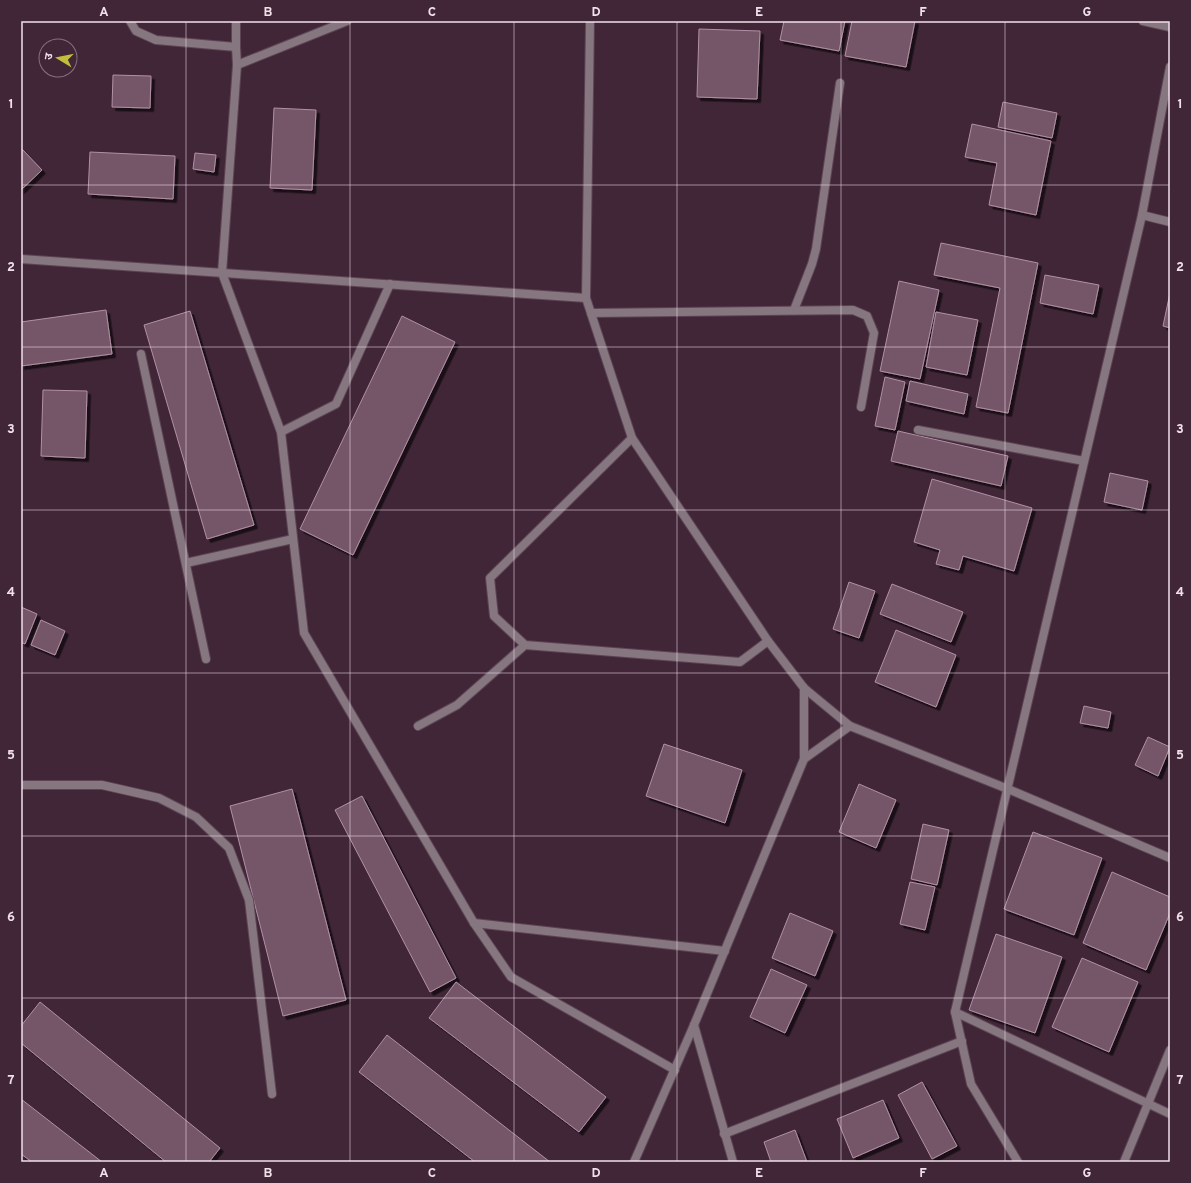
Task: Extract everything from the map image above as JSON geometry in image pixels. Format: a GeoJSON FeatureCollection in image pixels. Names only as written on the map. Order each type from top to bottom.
{"type":"FeatureCollection","features":[{"type":"Feature","properties":{"kind":"street"},"geometry":{"type":"LineString","coordinates":[[130,21],[136,31],[156,40],[236,47]]}},
{"type":"Feature","properties":{"kind":"street"},"geometry":{"type":"LineString","coordinates":[[236,21],[237,65],[222,272],[281,432],[304,633],[474,923],[511,977],[675,1070]]}},
{"type":"Feature","properties":{"kind":"street"},"geometry":{"type":"LineString","coordinates":[[237,65],[347,21]]}},
{"type":"Feature","properties":{"kind":"street"},"geometry":{"type":"LineString","coordinates":[[590,21],[586,298],[632,438],[768,641],[804,688],[850,726],[1008,789],[1170,858]]}},
{"type":"Feature","properties":{"kind":"street"},"geometry":{"type":"LineString","coordinates":[[1143,21],[1170,28]]}},
{"type":"Feature","properties":{"kind":"street"},"geometry":{"type":"LineString","coordinates":[[1018,1162],[970,1084],[955,1012],[1142,215],[1170,67]]}},
{"type":"Feature","properties":{"kind":"street"},"geometry":{"type":"LineString","coordinates":[[794,310],[812,264],[816,249],[840,83]]}},
{"type":"Feature","properties":{"kind":"street"},"geometry":{"type":"LineString","coordinates":[[1142,215],[1170,222]]}},
{"type":"Feature","properties":{"kind":"street"},"geometry":{"type":"LineString","coordinates":[[21,259],[586,298]]}},
{"type":"Feature","properties":{"kind":"street"},"geometry":{"type":"LineString","coordinates":[[281,432],[336,404],[390,284]]}},
{"type":"Feature","properties":{"kind":"street"},"geometry":{"type":"LineString","coordinates":[[591,313],[853,310],[867,316],[874,333],[861,407]]}},
{"type":"Feature","properties":{"kind":"street"},"geometry":{"type":"LineString","coordinates":[[141,354],[206,659]]}},
{"type":"Feature","properties":{"kind":"street"},"geometry":{"type":"LineString","coordinates":[[918,430],[1084,461]]}},
{"type":"Feature","properties":{"kind":"street"},"geometry":{"type":"LineString","coordinates":[[632,438],[490,578],[494,616],[525,644],[740,662],[768,641]]}},
{"type":"Feature","properties":{"kind":"street"},"geometry":{"type":"LineString","coordinates":[[186,563],[293,539]]}},
{"type":"Feature","properties":{"kind":"street"},"geometry":{"type":"LineString","coordinates":[[418,726],[457,705],[525,644]]}},
{"type":"Feature","properties":{"kind":"street"},"geometry":{"type":"LineString","coordinates":[[634,1162],[694,1025],[804,759],[804,688]]}},
{"type":"Feature","properties":{"kind":"street"},"geometry":{"type":"LineString","coordinates":[[804,759],[850,726]]}},
{"type":"Feature","properties":{"kind":"street"},"geometry":{"type":"LineString","coordinates":[[21,784],[102,785],[159,798],[196,817],[229,848],[250,900],[272,1094]]}},
{"type":"Feature","properties":{"kind":"street"},"geometry":{"type":"LineString","coordinates":[[474,923],[725,951]]}},
{"type":"Feature","properties":{"kind":"street"},"geometry":{"type":"LineString","coordinates":[[955,1012],[1170,1114]]}},
{"type":"Feature","properties":{"kind":"street"},"geometry":{"type":"LineString","coordinates":[[694,1025],[733,1162]]}},
{"type":"Feature","properties":{"kind":"street"},"geometry":{"type":"LineString","coordinates":[[724,1134],[962,1041]]}},
{"type":"Feature","properties":{"kind":"street"},"geometry":{"type":"LineString","coordinates":[[1124,1162],[1170,1050]]}},
{"type":"Feature","properties":{"kind":"building"},"geometry":{"type":"Polygon","coordinates":[[[784,21],[845,21],[839,51],[780,40],[784,21]]]}},
{"type":"Feature","properties":{"kind":"building"},"geometry":{"type":"Polygon","coordinates":[[[852,21],[915,21],[906,67],[845,56],[852,21]]]}},
{"type":"Feature","properties":{"kind":"building"},"geometry":{"type":"Polygon","coordinates":[[[699,29],[760,31],[757,99],[697,97],[699,29]]]}},
{"type":"Feature","properties":{"kind":"building"},"geometry":{"type":"Polygon","coordinates":[[[113,75],[151,76],[150,108],[112,107],[113,75]]]}},
{"type":"Feature","properties":{"kind":"building"},"geometry":{"type":"Polygon","coordinates":[[[1003,102],[1057,113],[1052,138],[998,127],[1003,102]]]}},
{"type":"Feature","properties":{"kind":"building"},"geometry":{"type":"Polygon","coordinates":[[[274,108],[316,110],[312,190],[270,188],[274,108]]]}},
{"type":"Feature","properties":{"kind":"building"},"geometry":{"type":"Polygon","coordinates":[[[972,124],[1051,141],[1036,215],[989,205],[997,163],[965,157],[972,124]]]}},
{"type":"Feature","properties":{"kind":"building"},"geometry":{"type":"Polygon","coordinates":[[[21,148],[42,170],[21,190],[21,148]]]}},
{"type":"Feature","properties":{"kind":"building"},"geometry":{"type":"Polygon","coordinates":[[[90,152],[175,156],[173,199],[88,194],[90,152]]]}},
{"type":"Feature","properties":{"kind":"building"},"geometry":{"type":"Polygon","coordinates":[[[195,153],[216,155],[214,172],[193,169],[195,153]]]}},
{"type":"Feature","properties":{"kind":"building"},"geometry":{"type":"Polygon","coordinates":[[[941,243],[1038,263],[1008,413],[976,407],[1000,288],[934,275],[941,243]]]}},
{"type":"Feature","properties":{"kind":"building"},"geometry":{"type":"Polygon","coordinates":[[[1045,275],[1099,285],[1093,314],[1040,303],[1045,275]]]}},
{"type":"Feature","properties":{"kind":"building"},"geometry":{"type":"Polygon","coordinates":[[[899,281],[939,290],[920,379],[880,371],[899,281]]]}},
{"type":"Feature","properties":{"kind":"building"},"geometry":{"type":"Polygon","coordinates":[[[1170,293],[1170,328],[1163,326],[1170,293]]]}},
{"type":"Feature","properties":{"kind":"building"},"geometry":{"type":"Polygon","coordinates":[[[106,310],[112,354],[21,366],[21,322],[106,310]]]}},
{"type":"Feature","properties":{"kind":"building"},"geometry":{"type":"Polygon","coordinates":[[[190,311],[254,525],[207,539],[144,325],[190,311]]]}},
{"type":"Feature","properties":{"kind":"building"},"geometry":{"type":"Polygon","coordinates":[[[936,312],[978,320],[967,375],[926,367],[936,312]]]}},
{"type":"Feature","properties":{"kind":"building"},"geometry":{"type":"Polygon","coordinates":[[[402,316],[455,342],[353,555],[300,529],[402,316]]]}},
{"type":"Feature","properties":{"kind":"building"},"geometry":{"type":"Polygon","coordinates":[[[885,377],[905,382],[895,430],[875,426],[885,377]]]}},
{"type":"Feature","properties":{"kind":"building"},"geometry":{"type":"Polygon","coordinates":[[[910,381],[968,394],[964,414],[906,401],[910,381]]]}},
{"type":"Feature","properties":{"kind":"building"},"geometry":{"type":"Polygon","coordinates":[[[43,390],[87,391],[85,458],[41,456],[43,390]]]}},
{"type":"Feature","properties":{"kind":"building"},"geometry":{"type":"Polygon","coordinates":[[[898,431],[1008,456],[1001,486],[891,461],[898,431]]]}},
{"type":"Feature","properties":{"kind":"building"},"geometry":{"type":"Polygon","coordinates":[[[1110,473],[1148,481],[1142,510],[1104,502],[1110,473]]]}},
{"type":"Feature","properties":{"kind":"building"},"geometry":{"type":"Polygon","coordinates":[[[932,479],[1032,508],[1014,571],[963,556],[959,570],[936,564],[940,550],[914,542],[932,479]]]}},
{"type":"Feature","properties":{"kind":"building"},"geometry":{"type":"Polygon","coordinates":[[[849,582],[875,591],[859,638],[833,629],[849,582]]]}},
{"type":"Feature","properties":{"kind":"building"},"geometry":{"type":"Polygon","coordinates":[[[892,584],[963,612],[951,642],[880,614],[892,584]]]}},
{"type":"Feature","properties":{"kind":"building"},"geometry":{"type":"Polygon","coordinates":[[[21,607],[37,614],[25,644],[21,642],[21,607]]]}},
{"type":"Feature","properties":{"kind":"building"},"geometry":{"type":"Polygon","coordinates":[[[41,620],[65,631],[55,655],[31,645],[41,620]]]}},
{"type":"Feature","properties":{"kind":"building"},"geometry":{"type":"Polygon","coordinates":[[[896,630],[956,655],[936,707],[875,682],[896,630]]]}},
{"type":"Feature","properties":{"kind":"building"},"geometry":{"type":"Polygon","coordinates":[[[1084,706],[1111,712],[1108,728],[1080,723],[1084,706]]]}},
{"type":"Feature","properties":{"kind":"building"},"geometry":{"type":"Polygon","coordinates":[[[1148,737],[1170,747],[1158,776],[1135,765],[1148,737]]]}},
{"type":"Feature","properties":{"kind":"building"},"geometry":{"type":"Polygon","coordinates":[[[664,744],[742,770],[725,823],[646,796],[664,744]]]}},
{"type":"Feature","properties":{"kind":"building"},"geometry":{"type":"Polygon","coordinates":[[[859,784],[896,800],[876,848],[839,832],[859,784]]]}},
{"type":"Feature","properties":{"kind":"building"},"geometry":{"type":"Polygon","coordinates":[[[292,789],[346,1000],[283,1016],[230,806],[292,789]]]}},
{"type":"Feature","properties":{"kind":"building"},"geometry":{"type":"Polygon","coordinates":[[[362,796],[456,978],[430,992],[335,810],[362,796]]]}},
{"type":"Feature","properties":{"kind":"building"},"geometry":{"type":"Polygon","coordinates":[[[923,824],[949,830],[937,885],[911,879],[923,824]]]}},
{"type":"Feature","properties":{"kind":"building"},"geometry":{"type":"Polygon","coordinates":[[[1033,832],[1102,858],[1074,935],[1004,909],[1033,832]]]}},
{"type":"Feature","properties":{"kind":"building"},"geometry":{"type":"Polygon","coordinates":[[[1112,872],[1170,897],[1170,913],[1146,970],[1083,943],[1112,872]]]}},
{"type":"Feature","properties":{"kind":"building"},"geometry":{"type":"Polygon","coordinates":[[[910,882],[935,887],[925,930],[900,924],[910,882]]]}},
{"type":"Feature","properties":{"kind":"building"},"geometry":{"type":"Polygon","coordinates":[[[790,913],[833,931],[815,976],[772,958],[790,913]]]}},
{"type":"Feature","properties":{"kind":"building"},"geometry":{"type":"Polygon","coordinates":[[[996,934],[1062,957],[1035,1033],[969,1010],[996,934]]]}},
{"type":"Feature","properties":{"kind":"building"},"geometry":{"type":"Polygon","coordinates":[[[1082,958],[1138,982],[1109,1052],[1052,1027],[1082,958]]]}},
{"type":"Feature","properties":{"kind":"building"},"geometry":{"type":"Polygon","coordinates":[[[771,969],[807,985],[785,1033],[750,1017],[771,969]]]}},
{"type":"Feature","properties":{"kind":"building"},"geometry":{"type":"Polygon","coordinates":[[[456,982],[606,1097],[579,1132],[429,1018],[456,982]]]}},
{"type":"Feature","properties":{"kind":"building"},"geometry":{"type":"Polygon","coordinates":[[[40,1002],[220,1148],[209,1162],[166,1162],[21,1043],[21,1026],[40,1002]]]}},
{"type":"Feature","properties":{"kind":"building"},"geometry":{"type":"Polygon","coordinates":[[[387,1035],[550,1162],[475,1162],[359,1072],[387,1035]]]}},
{"type":"Feature","properties":{"kind":"building"},"geometry":{"type":"Polygon","coordinates":[[[922,1082],[957,1146],[932,1159],[898,1095],[922,1082]]]}},
{"type":"Feature","properties":{"kind":"building"},"geometry":{"type":"Polygon","coordinates":[[[21,1099],[102,1162],[32,1162],[21,1154],[21,1099]]]}},
{"type":"Feature","properties":{"kind":"building"},"geometry":{"type":"Polygon","coordinates":[[[883,1100],[899,1138],[853,1158],[837,1119],[883,1100]]]}},
{"type":"Feature","properties":{"kind":"building"},"geometry":{"type":"Polygon","coordinates":[[[795,1130],[807,1162],[771,1162],[764,1142],[795,1130]]]}}]}
